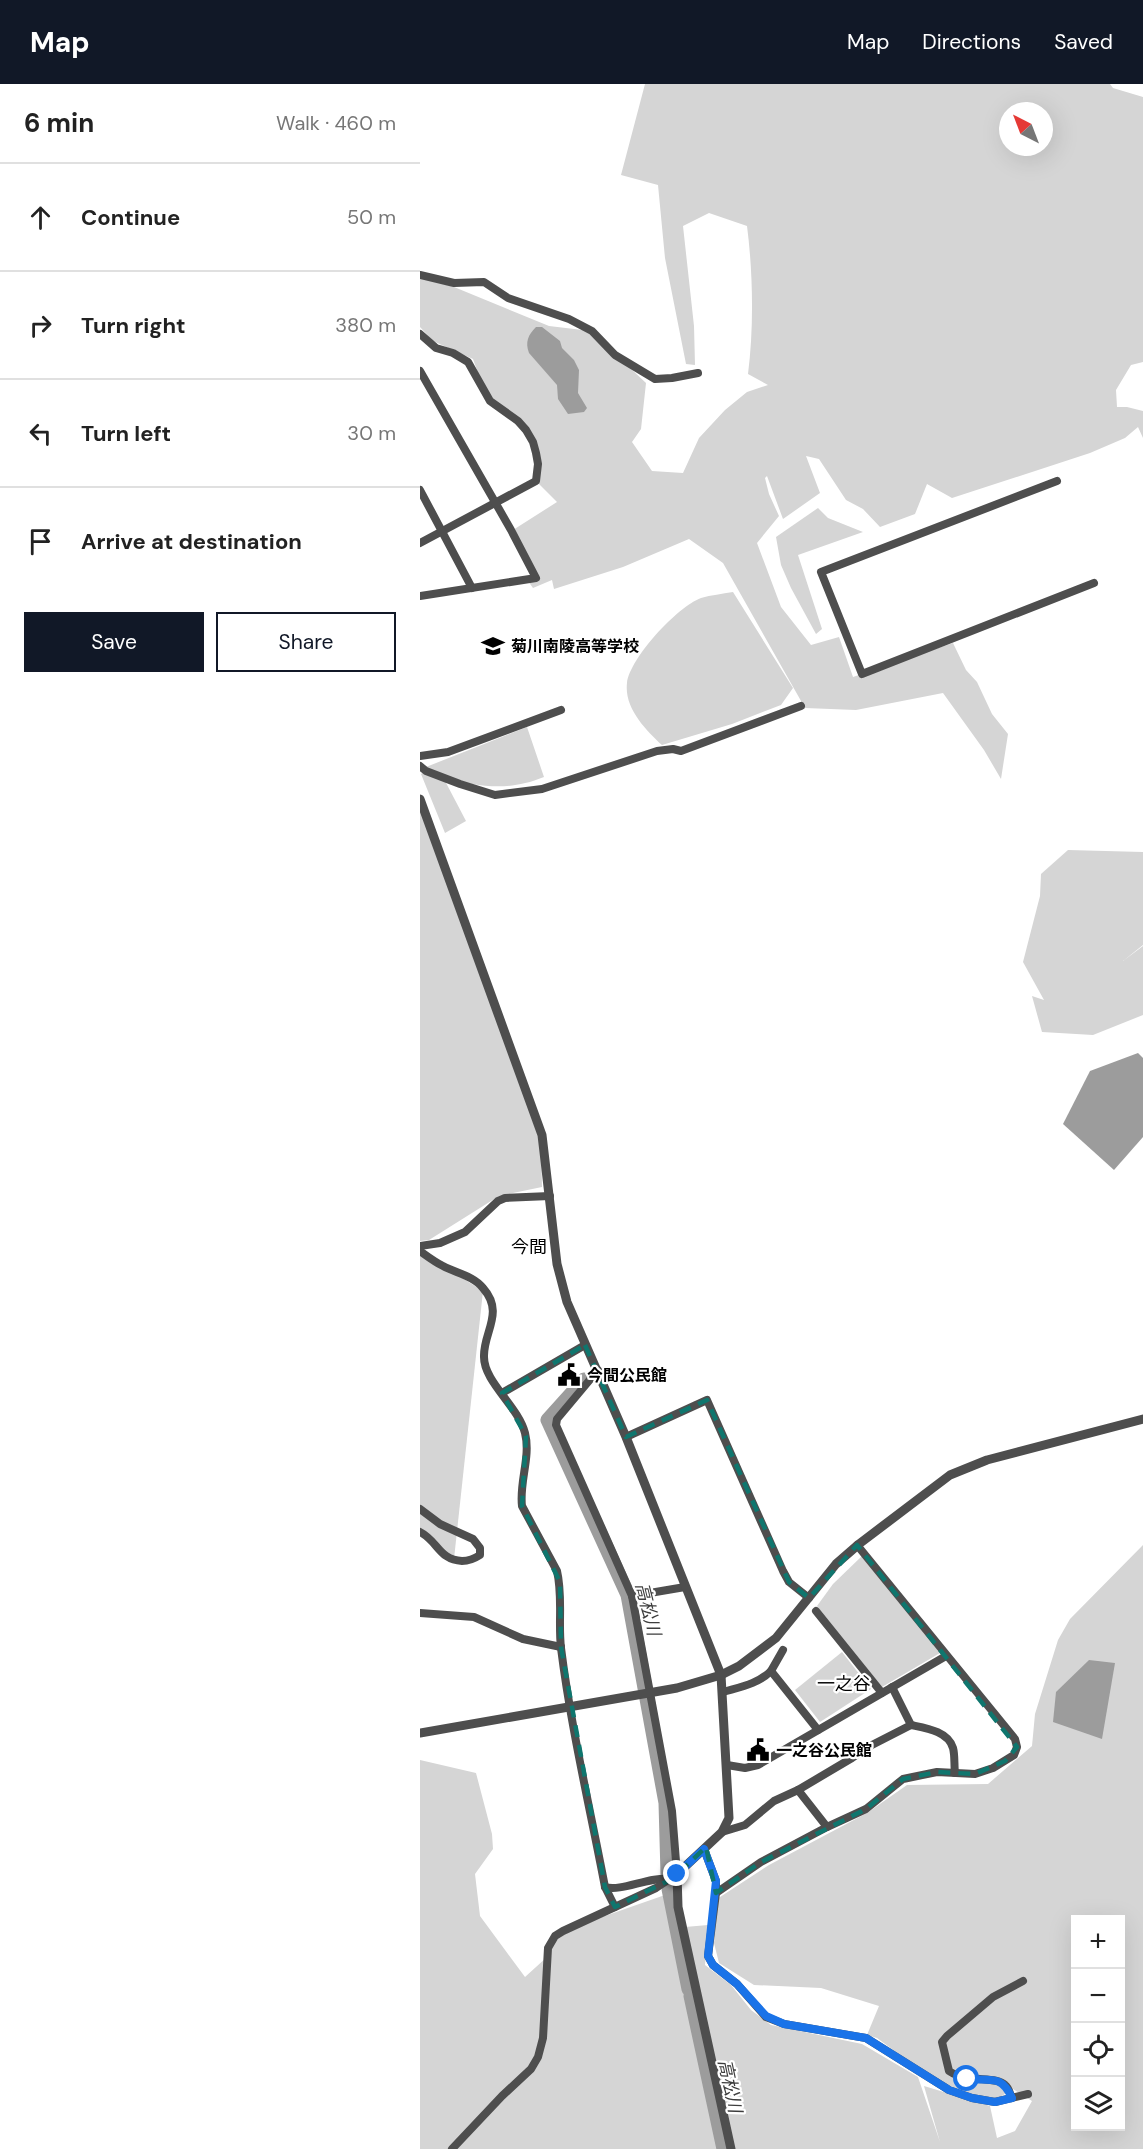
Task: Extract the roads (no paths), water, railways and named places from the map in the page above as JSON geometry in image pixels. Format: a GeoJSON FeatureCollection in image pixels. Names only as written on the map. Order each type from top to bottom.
{"type":"FeatureCollection","features":[{"type":"Feature","properties":{"kind":"street"},"geometry":{"type":"LineString","coordinates":[[420,275],[454,283],[484,282],[508,298],[570,319],[592,331],[615,355],[655,379],[698,373]]}},
{"type":"Feature","properties":{"kind":"street"},"geometry":{"type":"LineString","coordinates":[[420,334],[436,348],[453,353],[468,362],[490,401],[518,420],[533,442],[538,464],[536,481],[420,543]]}},
{"type":"Feature","properties":{"kind":"street"},"geometry":{"type":"LineString","coordinates":[[420,371],[536,578],[420,596]]}},
{"type":"Feature","properties":{"kind":"street"},"geometry":{"type":"LineString","coordinates":[[1057,481],[821,572],[862,674],[1094,583]]}},
{"type":"Feature","properties":{"kind":"street"},"geometry":{"type":"LineString","coordinates":[[420,490],[472,588]]}},
{"type":"Feature","properties":{"kind":"street"},"geometry":{"type":"LineString","coordinates":[[420,766],[426,771],[495,795],[542,789],[657,751],[673,749],[681,751],[801,706]]}},
{"type":"Feature","properties":{"kind":"street"},"geometry":{"type":"LineString","coordinates":[[420,756],[448,752],[561,710]]}},
{"type":"Feature","properties":{"kind":"street"},"geometry":{"type":"LineString","coordinates":[[420,799],[542,1135],[562,1284],[721,1675],[729,1818],[722,1832],[674,1877],[562,1931],[550,1942],[543,2038],[538,2057],[531,2069],[452,2149]]}},
{"type":"Feature","properties":{"kind":"street"},"geometry":{"type":"LineString","coordinates":[[420,1246],[440,1243],[465,1232],[498,1201],[505,1198],[550,1196]]}},
{"type":"Feature","properties":{"kind":"street"},"geometry":{"type":"LineString","coordinates":[[420,1251],[442,1266],[476,1281],[493,1306],[493,1320],[483,1354],[484,1365],[516,1412],[525,1436],[522,1506],[557,1571],[560,1582],[561,1647],[571,1707],[605,1887],[615,1907]]}},
{"type":"Feature","properties":{"kind":"street"},"geometry":{"type":"LineString","coordinates":[[502,1393],[585,1345]]}},
{"type":"Feature","properties":{"kind":"street"},"geometry":{"type":"LineString","coordinates":[[598,1370],[558,1419],[556,1425],[632,1596],[646,1693],[672,1811],[674,1877],[678,1907],[731,2149]]}},
{"type":"Feature","properties":{"kind":"street"},"geometry":{"type":"LineString","coordinates":[[626,1437],[707,1400],[783,1571],[789,1582],[809,1598]]}},
{"type":"Feature","properties":{"kind":"street"},"geometry":{"type":"LineString","coordinates":[[420,1733],[646,1693],[705,1681],[721,1675],[739,1666],[776,1638],[829,1572],[857,1545],[950,1475],[987,1460],[1143,1419]]}},
{"type":"Feature","properties":{"kind":"street"},"geometry":{"type":"LineString","coordinates":[[420,1509],[440,1524],[473,1539],[480,1548],[480,1555],[474,1560],[462,1561],[447,1558],[420,1532]]}},
{"type":"Feature","properties":{"kind":"street"},"geometry":{"type":"LineString","coordinates":[[716,1893],[761,1862],[866,1809],[903,1779],[937,1772],[975,1774],[993,1768],[1014,1755],[1017,1748],[1015,1739],[857,1545]]}},
{"type":"Feature","properties":{"kind":"street"},"geometry":{"type":"LineString","coordinates":[[632,1596],[685,1587]]}},
{"type":"Feature","properties":{"kind":"street"},"geometry":{"type":"LineString","coordinates":[[816,1611],[882,1693]]}},
{"type":"Feature","properties":{"kind":"street"},"geometry":{"type":"LineString","coordinates":[[420,1613],[474,1617],[523,1639],[561,1647]]}},
{"type":"Feature","properties":{"kind":"street"},"geometry":{"type":"LineString","coordinates":[[723,1692],[751,1684],[765,1677],[783,1650]]}},
{"type":"Feature","properties":{"kind":"street"},"geometry":{"type":"LineString","coordinates":[[727,1766],[746,1768],[758,1765],[946,1656]]}},
{"type":"Feature","properties":{"kind":"street"},"geometry":{"type":"LineString","coordinates":[[771,1671],[818,1730]]}},
{"type":"Feature","properties":{"kind":"street"},"geometry":{"type":"LineString","coordinates":[[892,1687],[911,1725]]}},
{"type":"Feature","properties":{"kind":"street"},"geometry":{"type":"LineString","coordinates":[[722,1832],[745,1825],[774,1801],[798,1790],[868,1747],[911,1725],[929,1728],[945,1737],[953,1746],[955,1773]]}},
{"type":"Feature","properties":{"kind":"street"},"geometry":{"type":"LineString","coordinates":[[798,1790],[827,1827]]}},
{"type":"Feature","properties":{"kind":"street"},"geometry":{"type":"LineString","coordinates":[[704,1849],[716,1881],[708,1956],[713,1965],[737,1984],[766,2016],[784,2024],[866,2038],[949,2090],[972,2098],[995,2102],[1028,2094]]}},
{"type":"Feature","properties":{"kind":"street"},"geometry":{"type":"LineString","coordinates":[[605,1887],[613,1889],[649,1879],[674,1877]]}},
{"type":"Feature","properties":{"kind":"street"},"geometry":{"type":"LineString","coordinates":[[1012,2098],[1006,2086],[999,2080],[959,2078],[950,2071],[942,2042],[993,1997],[1023,1981]]}},
{"type":"Feature","properties":{"kind":"waterway","name":"高松川"},"geometry":{"type":"LineString","coordinates":[[584,1380],[548,1420],[628,1595],[666,1803],[668,1874]]}},
{"type":"Feature","properties":{"kind":"waterway","name":"高松川"},"geometry":{"type":"LineString","coordinates":[[669,1889],[689,1989]]}},
{"type":"Feature","properties":{"kind":"waterway","name":"高松川"},"geometry":{"type":"LineString","coordinates":[[691,1996],[724,2149]]}},
{"type":"Feature","properties":{"kind":"place","name":"菊川南陵高等学校"},"geometry":{"type":"Point","coordinates":[493,646]}},
{"type":"Feature","properties":{"kind":"place","name":"今間公民館"},"geometry":{"type":"Point","coordinates":[569,1375]}},
{"type":"Feature","properties":{"kind":"place","name":"一之谷公民館"},"geometry":{"type":"Point","coordinates":[758,1750]}},
{"type":"Feature","properties":{"kind":"district","name":"今間"},"geometry":{"type":"Point","coordinates":[529,1247]}},
{"type":"Feature","properties":{"kind":"district","name":"一之谷"},"geometry":{"type":"Point","coordinates":[844,1684]}}]}
